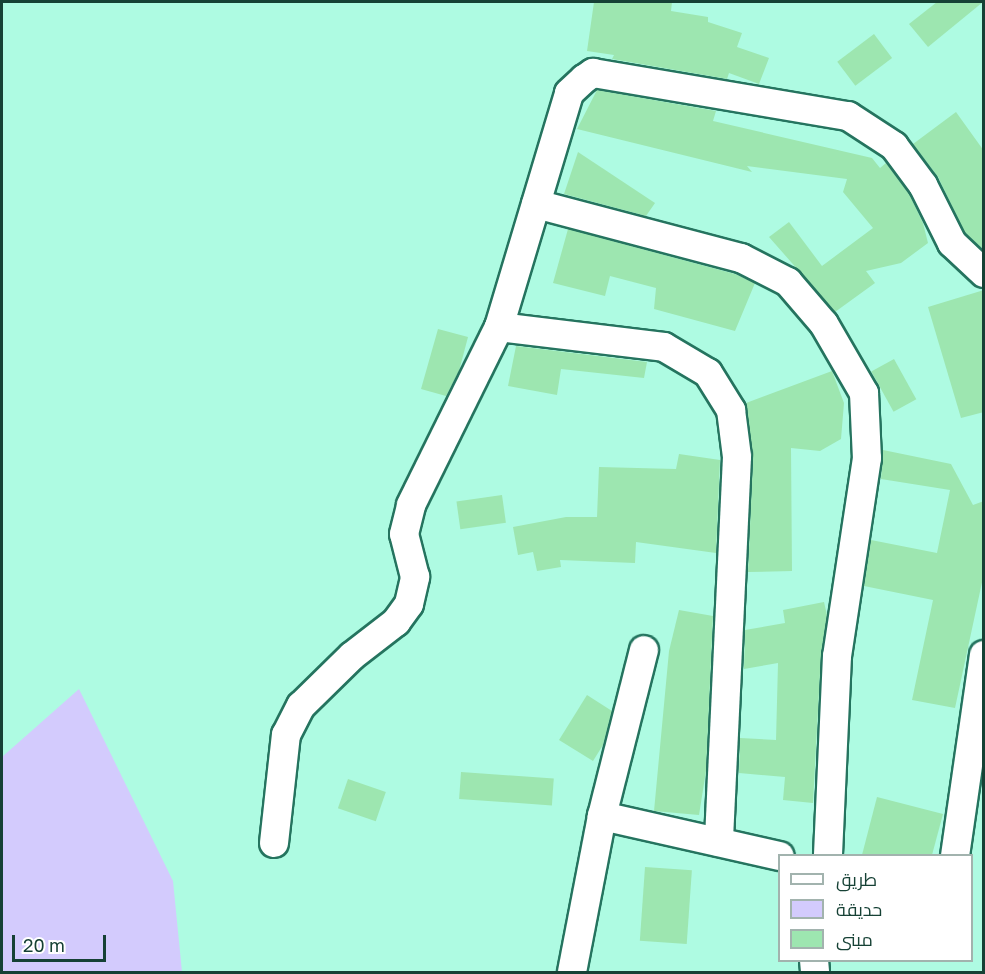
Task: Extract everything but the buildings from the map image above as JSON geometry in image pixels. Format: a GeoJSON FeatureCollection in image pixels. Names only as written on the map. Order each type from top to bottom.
{"type":"FeatureCollection","features":[{"type":"Feature","properties":{"kind":"street"},"geometry":{"type":"LineString","coordinates":[[274,843],[286,735],[301,706],[352,656],[396,622],[409,604],[415,576],[404,534],[411,505],[499,327],[569,93],[593,73],[848,116],[894,146],[923,185],[952,243],[984,273]]}},
{"type":"Feature","properties":{"kind":"street"},"geometry":{"type":"LineString","coordinates":[[536,204],[741,258],[788,282],[824,324],[864,393],[867,458],[837,656],[828,854]]}},
{"type":"Feature","properties":{"kind":"street"},"geometry":{"type":"LineString","coordinates":[[499,327],[664,347],[708,373],[731,410],[737,457],[719,842]]}},
{"type":"Feature","properties":{"kind":"street"},"geometry":{"type":"LineString","coordinates":[[572,972],[602,816],[644,650]]}},
{"type":"Feature","properties":{"kind":"street"},"geometry":{"type":"LineString","coordinates":[[955,854],[984,655]]}},
{"type":"Feature","properties":{"kind":"street"},"geometry":{"type":"LineString","coordinates":[[602,816],[778,856]]}},
{"type":"Feature","properties":{"kind":"green space"},"geometry":{"type":"Polygon","coordinates":[[[79,689],[173,881],[182,972],[2,972],[2,757],[79,689]]]}}]}
